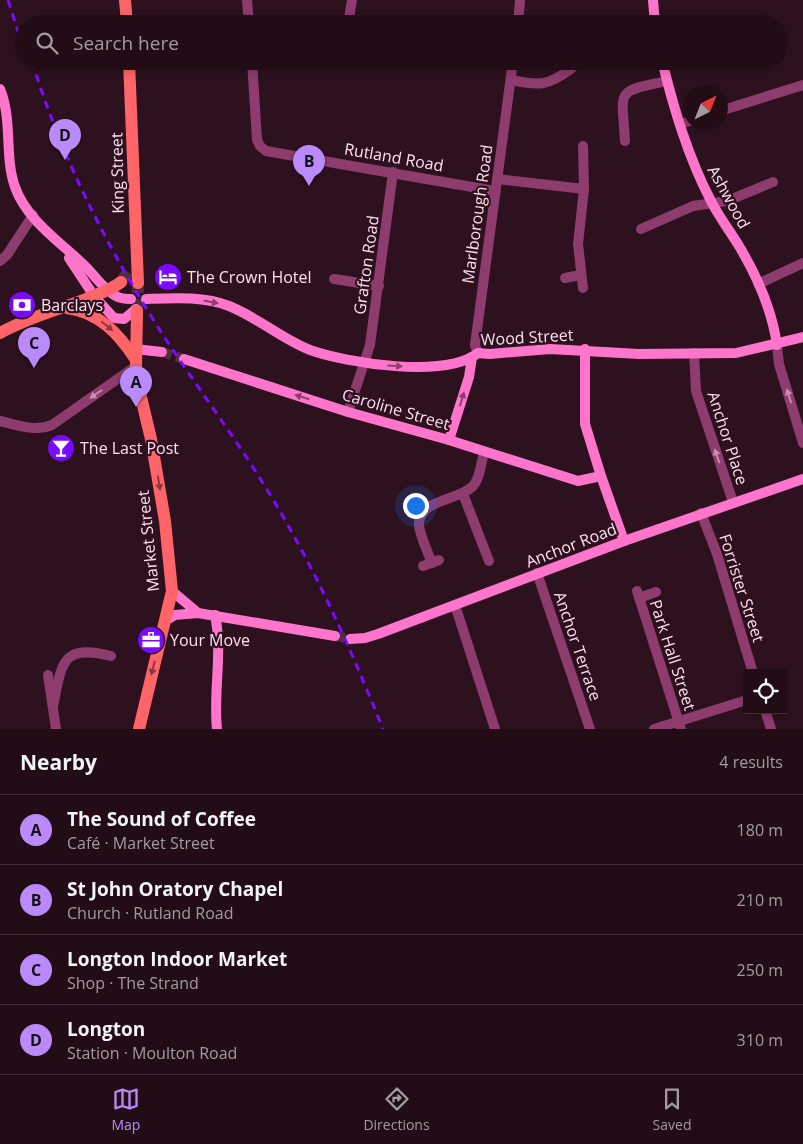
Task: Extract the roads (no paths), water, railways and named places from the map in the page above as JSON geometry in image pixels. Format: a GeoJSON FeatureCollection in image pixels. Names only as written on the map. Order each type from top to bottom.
{"type":"FeatureCollection","features":[{"type":"Feature","properties":{"kind":"main road"},"geometry":{"type":"LineString","coordinates":[[125,0],[126,15]]}},
{"type":"Feature","properties":{"kind":"main road","name":"King Street"},"geometry":{"type":"LineString","coordinates":[[129,70],[135,255],[138,263],[138,283]]}},
{"type":"Feature","properties":{"kind":"main road"},"geometry":{"type":"LineString","coordinates":[[130,269],[135,255]]}},
{"type":"Feature","properties":{"kind":"main road"},"geometry":{"type":"LineString","coordinates":[[0,333],[37,316],[67,308],[121,282]]}},
{"type":"Feature","properties":{"kind":"main road"},"geometry":{"type":"LineString","coordinates":[[67,308],[91,313],[125,344],[136,358]]}},
{"type":"Feature","properties":{"kind":"main road","name":"Market Street"},"geometry":{"type":"LineString","coordinates":[[137,310],[136,358],[140,394],[151,439],[165,521],[172,591],[139,729]]}},
{"type":"Feature","properties":{"kind":"street"},"geometry":{"type":"LineString","coordinates":[[247,0],[248,15]]}},
{"type":"Feature","properties":{"kind":"street"},"geometry":{"type":"LineString","coordinates":[[350,15],[352,0]]}},
{"type":"Feature","properties":{"kind":"street"},"geometry":{"type":"LineString","coordinates":[[519,15],[520,0]]}},
{"type":"Feature","properties":{"kind":"street"},"geometry":{"type":"LineString","coordinates":[[653,0],[654,15]]}},
{"type":"Feature","properties":{"kind":"street","name":"Rutland Road"},"geometry":{"type":"LineString","coordinates":[[253,70],[260,146],[266,151],[495,191]]}},
{"type":"Feature","properties":{"kind":"street","name":"Marlborough Road"},"geometry":{"type":"LineString","coordinates":[[475,355],[474,345],[512,70]]}},
{"type":"Feature","properties":{"kind":"street"},"geometry":{"type":"LineString","coordinates":[[511,80],[538,85],[555,80],[569,70]]}},
{"type":"Feature","properties":{"kind":"street","name":"Ashwood"},"geometry":{"type":"LineString","coordinates":[[664,70],[680,124],[698,174],[712,203],[740,247],[758,284],[773,320],[777,345]]}},
{"type":"Feature","properties":{"kind":"street"},"geometry":{"type":"LineString","coordinates":[[625,141],[623,99],[625,92],[631,88],[667,81]]}},
{"type":"Feature","properties":{"kind":"street"},"geometry":{"type":"LineString","coordinates":[[728,108],[803,84]]}},
{"type":"Feature","properties":{"kind":"street"},"geometry":{"type":"LineString","coordinates":[[0,89],[9,129],[11,168],[16,188],[33,215],[64,249],[86,267],[107,290],[116,296],[131,299]]}},
{"type":"Feature","properties":{"kind":"street"},"geometry":{"type":"LineString","coordinates":[[583,146],[584,189],[578,244],[583,288]]}},
{"type":"Feature","properties":{"kind":"street","name":"Grafton Road"},"geometry":{"type":"LineString","coordinates":[[348,412],[370,345],[393,172]]}},
{"type":"Feature","properties":{"kind":"street"},"geometry":{"type":"LineString","coordinates":[[497,179],[584,189]]}},
{"type":"Feature","properties":{"kind":"street"},"geometry":{"type":"LineString","coordinates":[[641,229],[693,206],[727,201],[773,182]]}},
{"type":"Feature","properties":{"kind":"street"},"geometry":{"type":"LineString","coordinates":[[0,260],[7,255],[33,215]]}},
{"type":"Feature","properties":{"kind":"street"},"geometry":{"type":"LineString","coordinates":[[64,249],[94,296],[114,318],[124,319],[137,310]]}},
{"type":"Feature","properties":{"kind":"street"},"geometry":{"type":"LineString","coordinates":[[758,284],[803,262]]}},
{"type":"Feature","properties":{"kind":"street"},"geometry":{"type":"LineString","coordinates":[[565,278],[582,275]]}},
{"type":"Feature","properties":{"kind":"street"},"geometry":{"type":"LineString","coordinates":[[334,279],[379,286]]}},
{"type":"Feature","properties":{"kind":"street","name":"Wood Street"},"geometry":{"type":"LineString","coordinates":[[146,299],[187,298],[228,306],[310,349],[363,362],[414,367],[447,365],[475,355],[585,349],[639,354],[736,353],[777,345],[803,337]]}},
{"type":"Feature","properties":{"kind":"street"},"geometry":{"type":"LineString","coordinates":[[777,345],[779,364],[803,443]]}},
{"type":"Feature","properties":{"kind":"street"},"geometry":{"type":"LineString","coordinates":[[585,349],[585,424],[624,541]]}},
{"type":"Feature","properties":{"kind":"street"},"geometry":{"type":"LineString","coordinates":[[0,421],[41,429],[52,425],[136,358],[162,352]]}},
{"type":"Feature","properties":{"kind":"street","name":"Anchor Place"},"geometry":{"type":"LineString","coordinates":[[694,353],[696,391],[732,502]]}},
{"type":"Feature","properties":{"kind":"street"},"geometry":{"type":"LineString","coordinates":[[449,440],[475,355]]}},
{"type":"Feature","properties":{"kind":"street","name":"Caroline Street"},"geometry":{"type":"LineString","coordinates":[[184,359],[348,412],[449,440],[484,453],[578,481],[601,476]]}},
{"type":"Feature","properties":{"kind":"street"},"geometry":{"type":"LineString","coordinates":[[431,563],[419,526],[423,513],[433,505],[464,494],[476,480],[484,453]]}},
{"type":"Feature","properties":{"kind":"street","name":"Anchor Road"},"geometry":{"type":"LineString","coordinates":[[350,638],[365,638],[378,634],[624,541],[732,502],[803,479]]}},
{"type":"Feature","properties":{"kind":"street"},"geometry":{"type":"LineString","coordinates":[[464,494],[489,561]]}},
{"type":"Feature","properties":{"kind":"street","name":"Forrister Street"},"geometry":{"type":"LineString","coordinates":[[702,513],[717,554],[753,669]]}},
{"type":"Feature","properties":{"kind":"street","name":"Anchor Terrace"},"geometry":{"type":"LineString","coordinates":[[537,573],[590,729]]}},
{"type":"Feature","properties":{"kind":"street"},"geometry":{"type":"LineString","coordinates":[[172,591],[198,613]]}},
{"type":"Feature","properties":{"kind":"street","name":"Park Hall Street"},"geometry":{"type":"LineString","coordinates":[[656,592],[638,594],[680,725]]}},
{"type":"Feature","properties":{"kind":"street"},"geometry":{"type":"LineString","coordinates":[[455,605],[495,729]]}},
{"type":"Feature","properties":{"kind":"street"},"geometry":{"type":"LineString","coordinates":[[165,621],[175,615],[198,613],[335,636]]}},
{"type":"Feature","properties":{"kind":"street"},"geometry":{"type":"LineString","coordinates":[[215,615],[219,646],[215,705],[217,729]]}},
{"type":"Feature","properties":{"kind":"street"},"geometry":{"type":"LineString","coordinates":[[53,706],[66,659],[74,653],[92,651],[111,656]]}},
{"type":"Feature","properties":{"kind":"street"},"geometry":{"type":"LineString","coordinates":[[48,675],[56,729]]}},
{"type":"Feature","properties":{"kind":"street"},"geometry":{"type":"LineString","coordinates":[[654,729],[680,725],[743,701]]}},
{"type":"Feature","properties":{"kind":"street"},"geometry":{"type":"LineString","coordinates":[[766,714],[771,729]]}},
{"type":"Feature","properties":{"kind":"tunnel"},"geometry":{"type":"LineString","coordinates":[[121,282],[130,269]]}},
{"type":"Feature","properties":{"kind":"tunnel"},"geometry":{"type":"LineString","coordinates":[[137,311],[138,283]]}},
{"type":"Feature","properties":{"kind":"tunnel"},"geometry":{"type":"LineString","coordinates":[[162,352],[184,359]]}},
{"type":"Feature","properties":{"kind":"tunnel"},"geometry":{"type":"LineString","coordinates":[[335,636],[350,639]]}},
{"type":"Feature","properties":{"kind":"railway"},"geometry":{"type":"LineString","coordinates":[[8,0],[15,22]]}},
{"type":"Feature","properties":{"kind":"railway"},"geometry":{"type":"LineString","coordinates":[[35,70],[71,167],[104,234],[161,332],[243,452],[286,521],[331,608],[383,729]]}},
{"type":"Feature","properties":{"kind":"place","name":"Longton"},"geometry":{"type":"Point","coordinates":[65,160]}},
{"type":"Feature","properties":{"kind":"place","name":"St John Oratory Chapel"},"geometry":{"type":"Point","coordinates":[309,186]}},
{"type":"Feature","properties":{"kind":"place","name":"The Crown Hotel"},"geometry":{"type":"Point","coordinates":[168,277]}},
{"type":"Feature","properties":{"kind":"place","name":"Barclays"},"geometry":{"type":"Point","coordinates":[22,305]}},
{"type":"Feature","properties":{"kind":"place","name":"Longton Indoor Market"},"geometry":{"type":"Point","coordinates":[34,368]}},
{"type":"Feature","properties":{"kind":"place","name":"The Sound of Coffee"},"geometry":{"type":"Point","coordinates":[136,407]}},
{"type":"Feature","properties":{"kind":"place","name":"The Last Post"},"geometry":{"type":"Point","coordinates":[61,448]}},
{"type":"Feature","properties":{"kind":"place","name":"Your Move"},"geometry":{"type":"Point","coordinates":[151,640]}}]}
